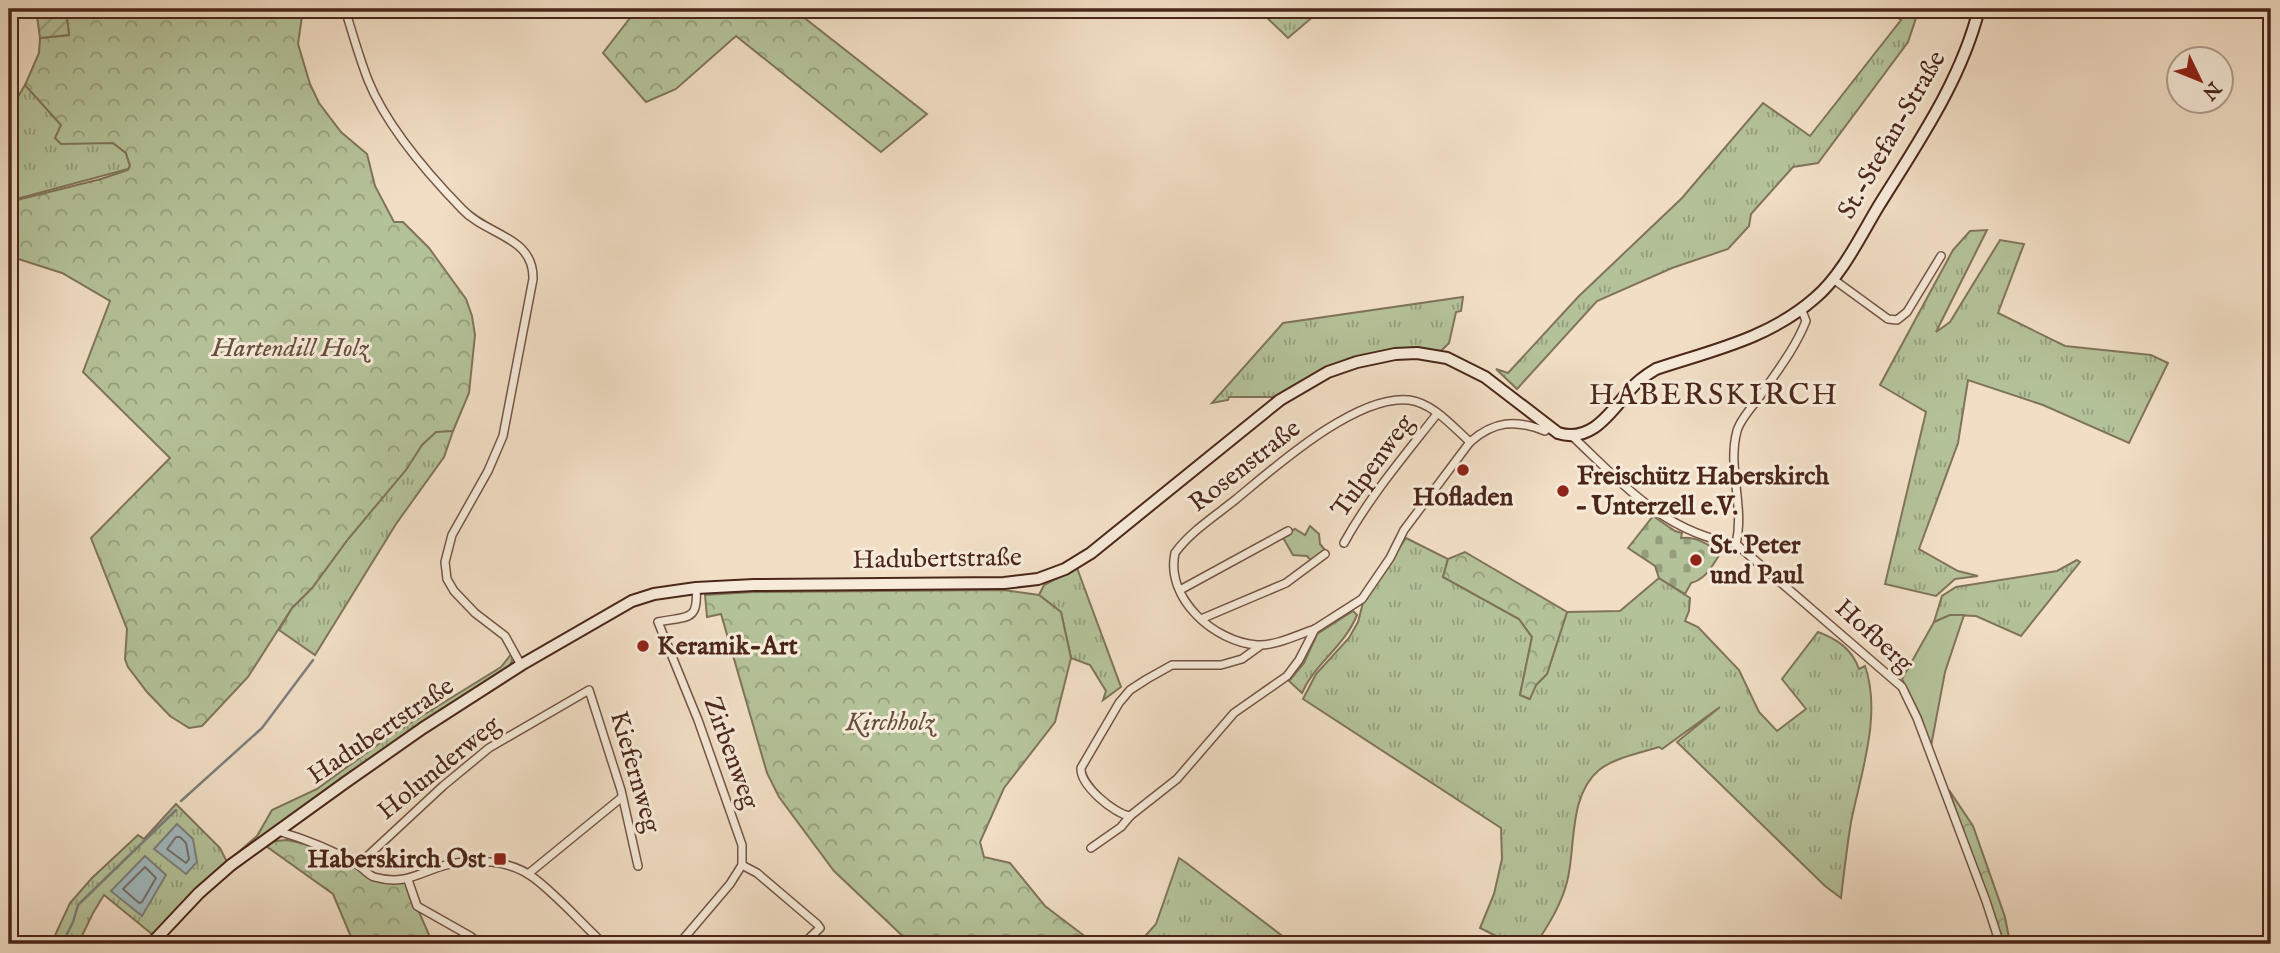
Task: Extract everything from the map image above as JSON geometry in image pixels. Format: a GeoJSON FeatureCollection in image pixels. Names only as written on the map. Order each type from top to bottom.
{"type":"FeatureCollection","features":[{"type":"Feature","properties":{"kind":"street"},"geometry":{"type":"LineString","coordinates":[[345,9],[369,81],[389,119],[463,211],[481,226],[520,245],[532,262],[533,279],[503,436],[488,471],[452,535],[445,562],[447,579],[459,599],[505,636],[521,665]]}},
{"type":"Feature","properties":{"kind":"street","name":"St.-Stefan-Straße"},"geometry":{"type":"LineString","coordinates":[[1801,308],[1821,293],[1833,279],[1951,84],[1970,41],[1979,9]]}},
{"type":"Feature","properties":{"kind":"street"},"geometry":{"type":"LineString","coordinates":[[1833,279],[1888,319],[1897,320],[1907,312],[1941,256]]}},
{"type":"Feature","properties":{"kind":"street"},"geometry":{"type":"LineString","coordinates":[[1801,308],[1806,321],[1798,340],[1738,428],[1734,454],[1739,522],[1736,544],[1714,540],[1684,529],[1651,509],[1616,481],[1570,435],[1594,428],[1610,416],[1630,389],[1642,377],[1656,369],[1755,338],[1801,308]]}},
{"type":"Feature","properties":{"kind":"street","name":"Hadubertstraße"},"geometry":{"type":"LineString","coordinates":[[151,944],[231,865],[277,831],[424,728],[521,665],[632,601],[654,594],[696,588],[1004,583],[1049,576],[1076,564],[1091,553],[1280,400],[1328,372],[1357,362],[1395,354],[1417,352],[1468,367],[1558,433],[1570,435]]}},
{"type":"Feature","properties":{"kind":"street","name":"Rosenstraße"},"geometry":{"type":"LineString","coordinates":[[1260,646],[1222,636],[1201,619],[1174,579],[1173,562],[1178,549],[1291,453],[1354,414],[1395,401],[1425,404],[1470,442]]}},
{"type":"Feature","properties":{"kind":"street","name":"Tulpenweg"},"geometry":{"type":"LineString","coordinates":[[1344,543],[1378,488],[1437,414]]}},
{"type":"Feature","properties":{"kind":"street"},"geometry":{"type":"LineString","coordinates":[[1130,816],[1120,815],[1112,809],[1081,775],[1081,768],[1125,696],[1154,674],[1172,665],[1221,665],[1242,659],[1260,646],[1315,629],[1350,608],[1366,593],[1390,558],[1404,530],[1470,442],[1483,430],[1516,423],[1545,431],[1549,427]]}},
{"type":"Feature","properties":{"kind":"street"},"geometry":{"type":"LineString","coordinates":[[1180,590],[1288,531]]}},
{"type":"Feature","properties":{"kind":"street","name":"Hofberg"},"geometry":{"type":"LineString","coordinates":[[1736,544],[1902,687],[1917,718],[2000,944]]}},
{"type":"Feature","properties":{"kind":"street","name":"Tulpenweg"},"geometry":{"type":"LineString","coordinates":[[1201,619],[1286,583],[1325,554]]}},
{"type":"Feature","properties":{"kind":"street","name":"Zirbenweg"},"geometry":{"type":"LineString","coordinates":[[696,588],[698,606],[695,612],[658,622],[698,720],[730,809],[742,845],[742,865]]}},
{"type":"Feature","properties":{"kind":"street"},"geometry":{"type":"LineString","coordinates":[[1091,848],[1121,827],[1130,816],[1177,779],[1234,713],[1287,676],[1299,660],[1315,629]]}},
{"type":"Feature","properties":{"kind":"street","name":"Kiefernweg"},"geometry":{"type":"LineString","coordinates":[[589,690],[608,747],[638,866]]}},
{"type":"Feature","properties":{"kind":"street","name":"Holunderweg"},"geometry":{"type":"LineString","coordinates":[[358,865],[443,786],[489,748],[589,690]]}},
{"type":"Feature","properties":{"kind":"street"},"geometry":{"type":"LineString","coordinates":[[528,874],[621,798]]}},
{"type":"Feature","properties":{"kind":"street"},"geometry":{"type":"LineString","coordinates":[[277,831],[308,840],[358,865],[372,876],[408,880],[444,865],[475,860],[502,864],[528,874],[604,944]]}},
{"type":"Feature","properties":{"kind":"street"},"geometry":{"type":"LineString","coordinates":[[679,944],[730,884],[742,865],[757,873],[817,924],[820,928],[803,944]]}},
{"type":"Feature","properties":{"kind":"street"},"geometry":{"type":"LineString","coordinates":[[408,880],[416,906],[480,944]]}},
{"type":"Feature","properties":{"kind":"green space"},"geometry":{"type":"Polygon","coordinates":[[[36,9],[66,9],[69,35],[40,38],[36,9]]]}},
{"type":"Feature","properties":{"kind":"green space","name":"Hartendill Holz"},"geometry":{"type":"Polygon","coordinates":[[[66,9],[303,9],[298,44],[310,84],[319,103],[341,132],[367,154],[375,186],[394,222],[403,222],[429,248],[466,299],[472,316],[475,335],[469,393],[453,431],[436,432],[422,445],[406,470],[348,539],[312,588],[292,608],[248,677],[202,726],[189,728],[170,716],[128,667],[125,659],[127,629],[91,538],[170,458],[83,372],[110,301],[62,273],[9,256],[9,202],[101,179],[128,170],[130,166],[126,153],[113,143],[61,144],[55,138],[61,125],[25,85],[39,53],[40,38],[69,35],[66,9]]]}},
{"type":"Feature","properties":{"kind":"green space"},"geometry":{"type":"Polygon","coordinates":[[[637,9],[793,9],[927,114],[881,152],[736,36],[676,89],[646,102],[603,53],[637,9]]]}},
{"type":"Feature","properties":{"kind":"green space"},"geometry":{"type":"Polygon","coordinates":[[[1258,9],[1322,9],[1288,38],[1258,9]]]}},
{"type":"Feature","properties":{"kind":"green space"},"geometry":{"type":"Polygon","coordinates":[[[1886,9],[1919,9],[1908,42],[1818,163],[1793,167],[1751,214],[1749,226],[1728,249],[1672,268],[1597,301],[1517,389],[1496,369],[1508,373],[1578,297],[1682,198],[1763,103],[1810,136],[1901,20],[1886,9]]]}},
{"type":"Feature","properties":{"kind":"green space"},"geometry":{"type":"Polygon","coordinates":[[[25,85],[62,125],[99,143],[113,143],[126,153],[130,166],[128,169],[9,201],[9,112],[25,85]]]}},
{"type":"Feature","properties":{"kind":"green space"},"geometry":{"type":"Polygon","coordinates":[[[1987,230],[1936,332],[1950,322],[2000,240],[2024,244],[1998,313],[2065,346],[2151,355],[2168,363],[2129,443],[2043,405],[1968,380],[1958,443],[1919,549],[1958,571],[1978,576],[1955,579],[1936,596],[1885,584],[1926,412],[1880,385],[1953,250],[1970,231],[1987,230]]]}},
{"type":"Feature","properties":{"kind":"green space"},"geometry":{"type":"Polygon","coordinates":[[[1463,297],[1461,311],[1456,312],[1449,343],[1441,351],[1394,351],[1278,397],[1229,397],[1228,400],[1212,403],[1283,323],[1463,297]]]}},
{"type":"Feature","properties":{"kind":"green space"},"geometry":{"type":"Polygon","coordinates":[[[436,431],[453,431],[444,457],[396,524],[315,655],[279,630],[292,608],[312,588],[422,445],[436,431]]]}},
{"type":"Feature","properties":{"kind":"green space"},"geometry":{"type":"Polygon","coordinates":[[[1653,516],[1682,533],[1681,538],[1702,541],[1720,554],[1705,575],[1691,583],[1685,594],[1659,578],[1655,566],[1628,548],[1653,516]]]}},
{"type":"Feature","properties":{"kind":"green space"},"geometry":{"type":"Polygon","coordinates":[[[1310,526],[1319,534],[1320,544],[1325,550],[1313,563],[1307,556],[1293,555],[1282,536],[1295,529],[1305,535],[1310,526]]]}},
{"type":"Feature","properties":{"kind":"green space"},"geometry":{"type":"Polygon","coordinates":[[[1406,538],[1448,559],[1443,577],[1519,619],[1532,637],[1520,695],[1529,699],[1536,685],[1547,674],[1567,612],[1620,611],[1659,578],[1690,598],[1685,621],[1698,627],[1739,670],[1759,712],[1777,731],[1806,709],[1782,679],[1818,632],[1843,646],[1859,669],[1865,666],[1870,684],[1871,724],[1851,822],[1841,898],[1825,886],[1677,742],[1720,707],[1662,749],[1659,747],[1612,762],[1599,770],[1589,781],[1578,808],[1570,868],[1564,890],[1554,914],[1536,944],[1502,944],[1504,940],[1480,928],[1494,894],[1502,859],[1501,828],[1303,699],[1316,674],[1349,638],[1358,622],[1364,599],[1406,538]]]}},
{"type":"Feature","properties":{"kind":"green space"},"geometry":{"type":"Polygon","coordinates":[[[1465,552],[1567,612],[1547,674],[1536,685],[1530,699],[1520,695],[1532,637],[1519,619],[1443,577],[1448,559],[1465,552]]]}},
{"type":"Feature","properties":{"kind":"green space"},"geometry":{"type":"Polygon","coordinates":[[[2077,560],[2080,562],[2021,636],[1976,616],[1950,615],[1934,622],[1942,596],[1956,587],[2057,571],[2077,560]]]}},
{"type":"Feature","properties":{"kind":"green space"},"geometry":{"type":"Polygon","coordinates":[[[1077,568],[1121,687],[1103,700],[1106,691],[1090,665],[1071,658],[1061,612],[1039,595],[1044,585],[1077,568]]]}},
{"type":"Feature","properties":{"kind":"green space","name":"Kirchholz"},"geometry":{"type":"Polygon","coordinates":[[[1003,590],[1039,595],[1061,612],[1071,658],[1055,722],[1004,788],[980,842],[984,857],[1010,863],[1045,906],[1095,944],[911,944],[834,871],[779,797],[767,773],[721,614],[707,617],[705,595],[753,592],[1003,590]]]}},
{"type":"Feature","properties":{"kind":"green space"},"geometry":{"type":"Polygon","coordinates":[[[1353,611],[1357,615],[1345,636],[1314,673],[1302,693],[1289,681],[1304,663],[1317,634],[1353,611]]]}},
{"type":"Feature","properties":{"kind":"green space"},"geometry":{"type":"Polygon","coordinates":[[[1950,615],[1964,615],[1945,672],[1931,746],[1921,717],[1902,679],[1934,622],[1950,615]]]}},
{"type":"Feature","properties":{"kind":"green space"},"geometry":{"type":"Polygon","coordinates":[[[512,653],[512,661],[507,670],[234,856],[257,836],[272,810],[317,789],[391,735],[501,667],[512,653]]]}},
{"type":"Feature","properties":{"kind":"green space"},"geometry":{"type":"Polygon","coordinates":[[[1949,790],[1973,826],[2005,917],[2010,943],[1999,935],[1949,790]]]}},
{"type":"Feature","properties":{"kind":"green space"},"geometry":{"type":"Polygon","coordinates":[[[176,804],[220,848],[227,862],[153,935],[104,895],[78,944],[51,944],[70,903],[92,878],[138,835],[144,839],[176,804]]]}},
{"type":"Feature","properties":{"kind":"green space"},"geometry":{"type":"Polygon","coordinates":[[[287,840],[310,845],[357,868],[371,879],[406,882],[433,944],[354,944],[333,894],[266,846],[275,841],[287,840]]]}},
{"type":"Feature","properties":{"kind":"green space"},"geometry":{"type":"Polygon","coordinates":[[[1179,858],[1293,944],[1138,944],[1156,924],[1179,858]]]}},
{"type":"Feature","properties":{"kind":"water"},"geometry":{"type":"Polygon","coordinates":[[[177,824],[193,839],[197,862],[186,874],[154,849],[177,824]]]}},
{"type":"Feature","properties":{"kind":"water"},"geometry":{"type":"Polygon","coordinates":[[[145,856],[166,875],[142,916],[111,891],[145,856]]]}},
{"type":"Feature","properties":{"kind":"waterway"},"geometry":{"type":"LineString","coordinates":[[181,801],[262,728],[313,660]]}},
{"type":"Feature","properties":{"kind":"waterway"},"geometry":{"type":"LineString","coordinates":[[62,944],[78,905],[176,810]]}},
{"type":"Feature","properties":{"kind":"place","name":"Hofladen"},"geometry":{"type":"Point","coordinates":[1463,470]}},
{"type":"Feature","properties":{"kind":"place","name":"Freischütz Haberskirch – Unterzell e.V."},"geometry":{"type":"Point","coordinates":[1563,491]}},
{"type":"Feature","properties":{"kind":"place","name":"St. Peter und Paul"},"geometry":{"type":"Point","coordinates":[1696,560]}},
{"type":"Feature","properties":{"kind":"place","name":"Keramik-Art"},"geometry":{"type":"Point","coordinates":[643,646]}},
{"type":"Feature","properties":{"kind":"place","name":"Haberskirch Ost"},"geometry":{"type":"Point","coordinates":[500,859]}},
{"type":"Feature","properties":{"kind":"district","name":"HABERSKIRCH"},"geometry":{"type":"Point","coordinates":[1714,396]}}]}
